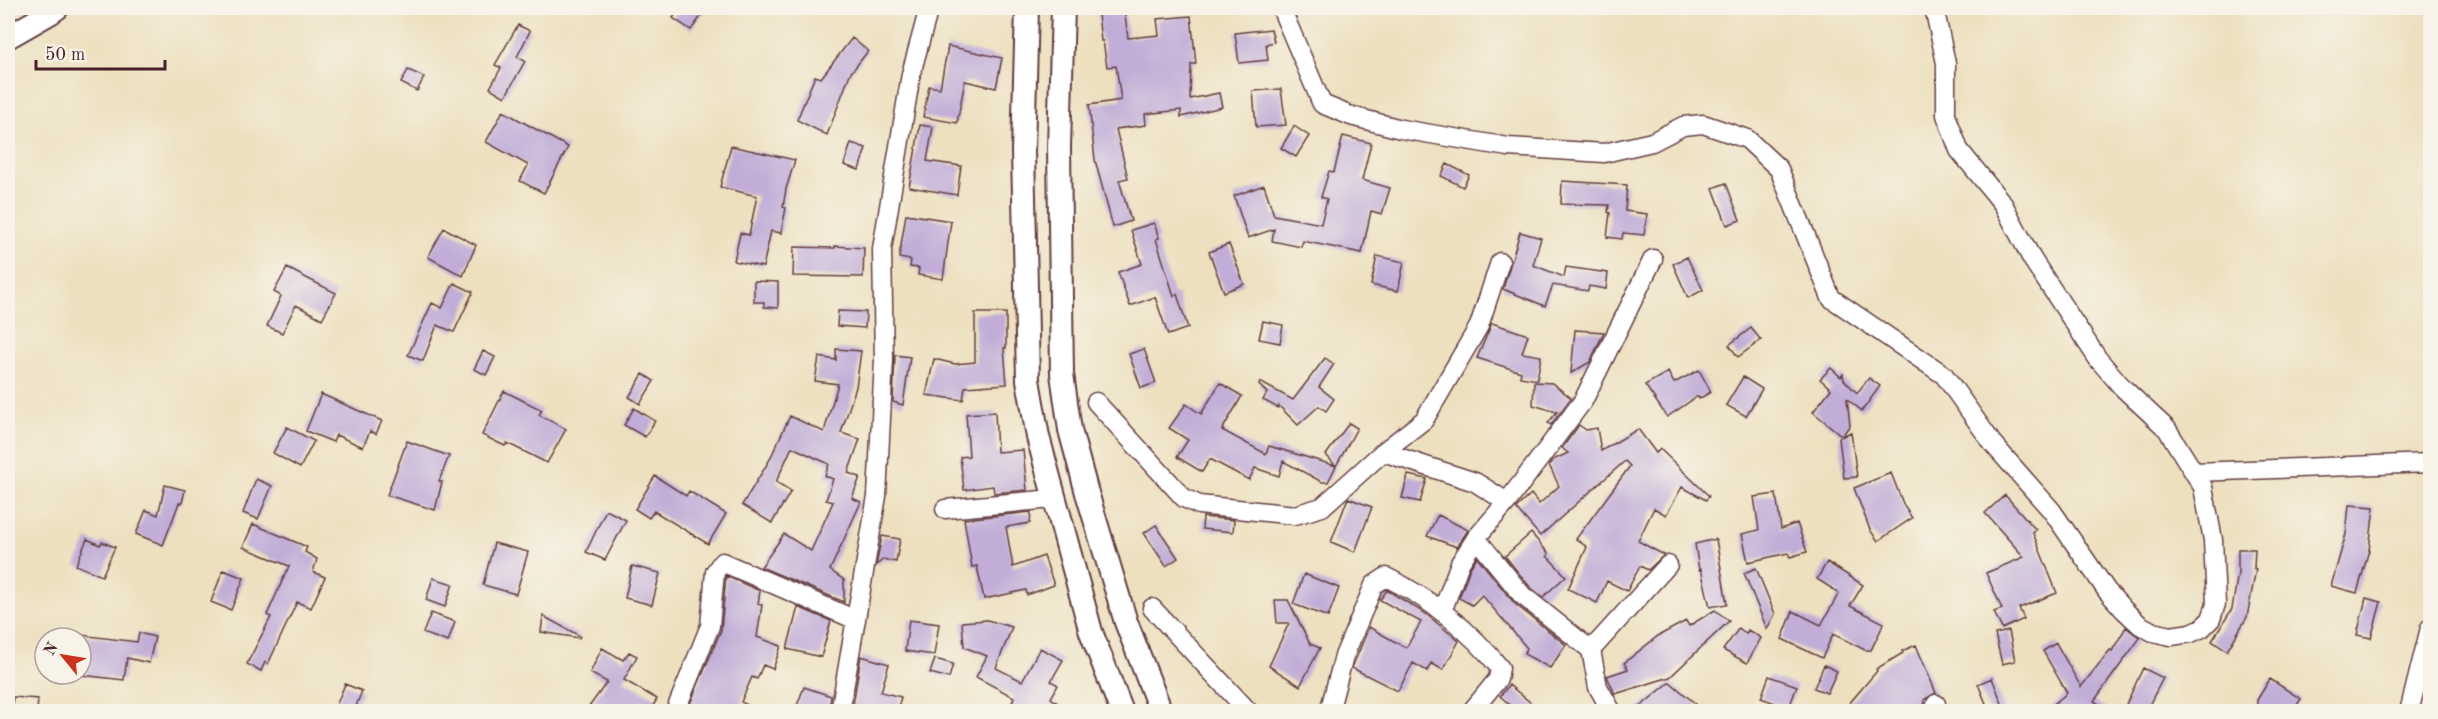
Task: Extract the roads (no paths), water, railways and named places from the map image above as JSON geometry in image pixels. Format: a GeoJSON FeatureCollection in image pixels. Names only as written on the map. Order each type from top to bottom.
{"type":"FeatureCollection","features":[{"type":"Feature","properties":{"kind":"main road"},"geometry":{"type":"LineString","coordinates":[[8,37],[57,8]]}},
{"type":"Feature","properties":{"kind":"main road"},"geometry":{"type":"LineString","coordinates":[[1027,8],[1023,151],[1028,380],[1038,437],[1053,499],[1091,632],[1122,711]]}},
{"type":"Feature","properties":{"kind":"main road"},"geometry":{"type":"LineString","coordinates":[[1062,8],[1059,147],[1062,374],[1070,430],[1090,504],[1126,622],[1161,711]]}},
{"type":"Feature","properties":{"kind":"street"},"geometry":{"type":"LineString","coordinates":[[840,711],[877,496],[884,360],[882,249],[911,74],[929,8]]}},
{"type":"Feature","properties":{"kind":"street"},"geometry":{"type":"LineString","coordinates":[[1281,8],[1322,104],[1351,116],[1401,129],[1508,147],[1604,153],[1652,142],[1683,126],[1703,124],[1747,139],[1779,169],[1831,298],[1944,375],[1993,444],[2052,511],[2107,591],[2140,625],[2153,632],[2171,636],[2191,633],[2202,628],[2211,619],[2216,604],[2213,540],[2203,487],[2167,429],[2123,388],[2098,359],[2032,259],[2002,204],[1959,150],[1946,115],[1946,63],[1935,12],[1932,8]]}},
{"type":"Feature","properties":{"kind":"street"},"geometry":{"type":"LineString","coordinates":[[1442,612],[1460,563],[1476,538],[1507,502],[1583,401],[1653,259]]}},
{"type":"Feature","properties":{"kind":"street"},"geometry":{"type":"LineString","coordinates":[[1096,402],[1184,498],[1199,505],[1296,515],[1322,507],[1383,452],[1424,420],[1479,326],[1500,262]]}},
{"type":"Feature","properties":{"kind":"street"},"geometry":{"type":"LineString","coordinates":[[1383,452],[1475,482],[1507,502]]}},
{"type":"Feature","properties":{"kind":"street"},"geometry":{"type":"LineString","coordinates":[[2195,472],[2430,463]]}},
{"type":"Feature","properties":{"kind":"street"},"geometry":{"type":"LineString","coordinates":[[945,509],[1053,499]]}},
{"type":"Feature","properties":{"kind":"street"},"geometry":{"type":"LineString","coordinates":[[1476,538],[1522,595],[1591,651],[1598,687],[1612,711]]}},
{"type":"Feature","properties":{"kind":"street"},"geometry":{"type":"LineString","coordinates":[[675,711],[710,626],[715,572],[722,562],[856,620]]}},
{"type":"Feature","properties":{"kind":"street"},"geometry":{"type":"LineString","coordinates":[[1591,651],[1668,565]]}},
{"type":"Feature","properties":{"kind":"street"},"geometry":{"type":"LineString","coordinates":[[1329,711],[1344,656],[1374,585],[1386,577],[1442,612],[1491,656],[1500,668],[1498,679],[1471,711]]}},
{"type":"Feature","properties":{"kind":"street"},"geometry":{"type":"LineString","coordinates":[[1152,608],[1249,711]]}},
{"type":"Feature","properties":{"kind":"street"},"geometry":{"type":"LineString","coordinates":[[2409,711],[2423,683],[2430,628]]}}]}
